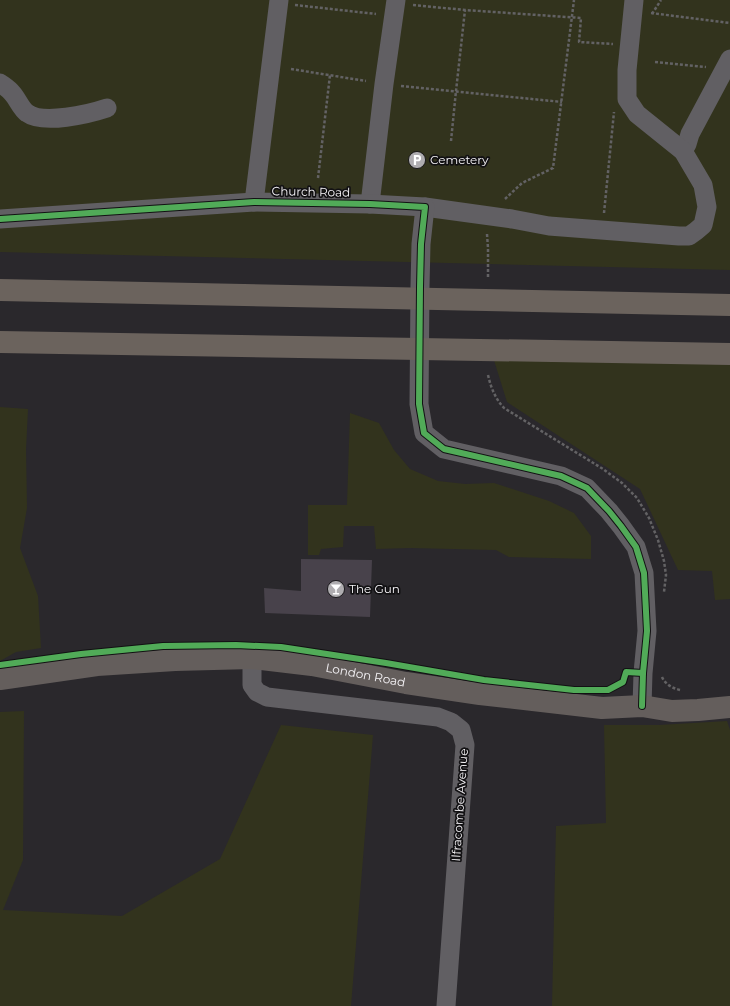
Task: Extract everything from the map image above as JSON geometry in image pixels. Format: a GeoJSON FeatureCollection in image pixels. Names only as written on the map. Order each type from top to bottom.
{"type":"FeatureCollection","features":[{"type":"Feature","properties":{"kind":"highway"},"geometry":{"type":"LineString","coordinates":[[0,290],[730,305]]}},
{"type":"Feature","properties":{"kind":"highway"},"geometry":{"type":"LineString","coordinates":[[0,342],[730,354]]}},
{"type":"Feature","properties":{"kind":"main road","name":"London Road"},"geometry":{"type":"LineString","coordinates":[[0,679],[97,665],[175,660],[252,658],[312,665],[406,683],[480,694],[602,708],[642,706],[672,711],[730,707]]}},
{"type":"Feature","properties":{"kind":"street"},"geometry":{"type":"LineString","coordinates":[[254,202],[279,2]]}},
{"type":"Feature","properties":{"kind":"street"},"geometry":{"type":"LineString","coordinates":[[370,204],[395,6]]}},
{"type":"Feature","properties":{"kind":"street"},"geometry":{"type":"LineString","coordinates":[[628,99],[628,70],[633,6]]}},
{"type":"Feature","properties":{"kind":"street"},"geometry":{"type":"LineString","coordinates":[[683,152],[690,134],[727,64]]}},
{"type":"Feature","properties":{"kind":"street"},"geometry":{"type":"LineString","coordinates":[[0,83],[11,91],[26,113],[34,117],[51,118],[74,116],[92,113],[107,108]]}},
{"type":"Feature","properties":{"kind":"street","name":"Church Road"},"geometry":{"type":"LineString","coordinates":[[0,219],[254,202],[370,204],[425,207],[512,219],[549,226],[688,236],[703,225],[707,207],[703,185],[683,152],[637,114],[628,99]]}},
{"type":"Feature","properties":{"kind":"street"},"geometry":{"type":"LineString","coordinates":[[425,207],[421,244],[419,404],[424,432],[444,449],[561,476],[587,488],[621,526],[636,547],[644,573],[647,630],[642,706]]}},
{"type":"Feature","properties":{"kind":"street","name":"Ilfracombe Avenue"},"geometry":{"type":"LineString","coordinates":[[252,658],[252,684],[258,692],[267,697],[438,718],[451,722],[461,730],[465,745],[446,1006]]}},
{"type":"Feature","properties":{"kind":"path"},"geometry":{"type":"LineString","coordinates":[[488,277],[487,216],[522,183],[554,168],[574,0]]}},
{"type":"Feature","properties":{"kind":"path"},"geometry":{"type":"LineString","coordinates":[[652,14],[662,0]]}},
{"type":"Feature","properties":{"kind":"path"},"geometry":{"type":"LineString","coordinates":[[279,2],[395,6],[581,18],[579,42],[630,45]]}},
{"type":"Feature","properties":{"kind":"path"},"geometry":{"type":"LineString","coordinates":[[633,6],[652,14],[730,23]]}},
{"type":"Feature","properties":{"kind":"path"},"geometry":{"type":"LineString","coordinates":[[451,141],[465,10]]}},
{"type":"Feature","properties":{"kind":"path"},"geometry":{"type":"LineString","coordinates":[[655,62],[727,64]]}},
{"type":"Feature","properties":{"kind":"path"},"geometry":{"type":"LineString","coordinates":[[291,69],[384,84],[562,102]]}},
{"type":"Feature","properties":{"kind":"path"},"geometry":{"type":"LineString","coordinates":[[318,178],[330,75]]}},
{"type":"Feature","properties":{"kind":"path"},"geometry":{"type":"LineString","coordinates":[[602,230],[614,107],[628,99]]}},
{"type":"Feature","properties":{"kind":"green space"},"geometry":{"type":"Polygon","coordinates":[[[0,0],[730,0],[730,270],[0,252],[0,0]]]}},
{"type":"Feature","properties":{"kind":"green space"},"geometry":{"type":"Polygon","coordinates":[[[493,357],[730,362],[730,599],[715,600],[712,571],[678,570],[640,489],[507,402],[493,357]]]}},
{"type":"Feature","properties":{"kind":"green space"},"geometry":{"type":"Polygon","coordinates":[[[0,407],[28,409],[26,449],[27,508],[20,548],[38,596],[41,648],[16,652],[0,661],[0,407]]]}},
{"type":"Feature","properties":{"kind":"green space"},"geometry":{"type":"Polygon","coordinates":[[[350,413],[379,423],[394,450],[410,469],[438,481],[465,484],[494,483],[549,501],[574,513],[591,536],[591,559],[509,557],[496,550],[410,548],[376,549],[374,526],[344,526],[343,547],[321,549],[319,555],[308,555],[308,505],[347,505],[350,413]]]}},
{"type":"Feature","properties":{"kind":"green space"},"geometry":{"type":"Polygon","coordinates":[[[24,711],[23,860],[3,910],[122,916],[220,859],[281,725],[373,735],[351,1006],[0,1006],[0,712],[24,711]]]}},
{"type":"Feature","properties":{"kind":"green space"},"geometry":{"type":"Polygon","coordinates":[[[727,721],[730,730],[730,1006],[552,1006],[556,826],[606,823],[604,725],[659,725],[727,721]]]}},
{"type":"Feature","properties":{"kind":"building","name":"The Gun"},"geometry":{"type":"Polygon","coordinates":[[[301,559],[372,560],[370,617],[265,613],[264,588],[301,591],[301,559]]]}},
{"type":"Feature","properties":{"kind":"cycle path"},"geometry":{"type":"LineString","coordinates":[[0,219],[254,202],[370,204],[425,207],[421,244],[419,404],[424,433],[444,449],[561,476],[587,488],[621,526],[636,547],[644,573],[647,631],[642,706]]}},
{"type":"Feature","properties":{"kind":"cycle path"},"geometry":{"type":"LineString","coordinates":[[0,665],[81,654],[163,646],[236,645],[281,647],[484,680],[574,690],[608,690],[623,682],[626,672],[643,673]]}},
{"type":"Feature","properties":{"kind":"place","name":"Cemetery"},"geometry":{"type":"Point","coordinates":[417,160]}},
{"type":"Feature","properties":{"kind":"place","name":"The Gun"},"geometry":{"type":"Point","coordinates":[336,589]}}]}
